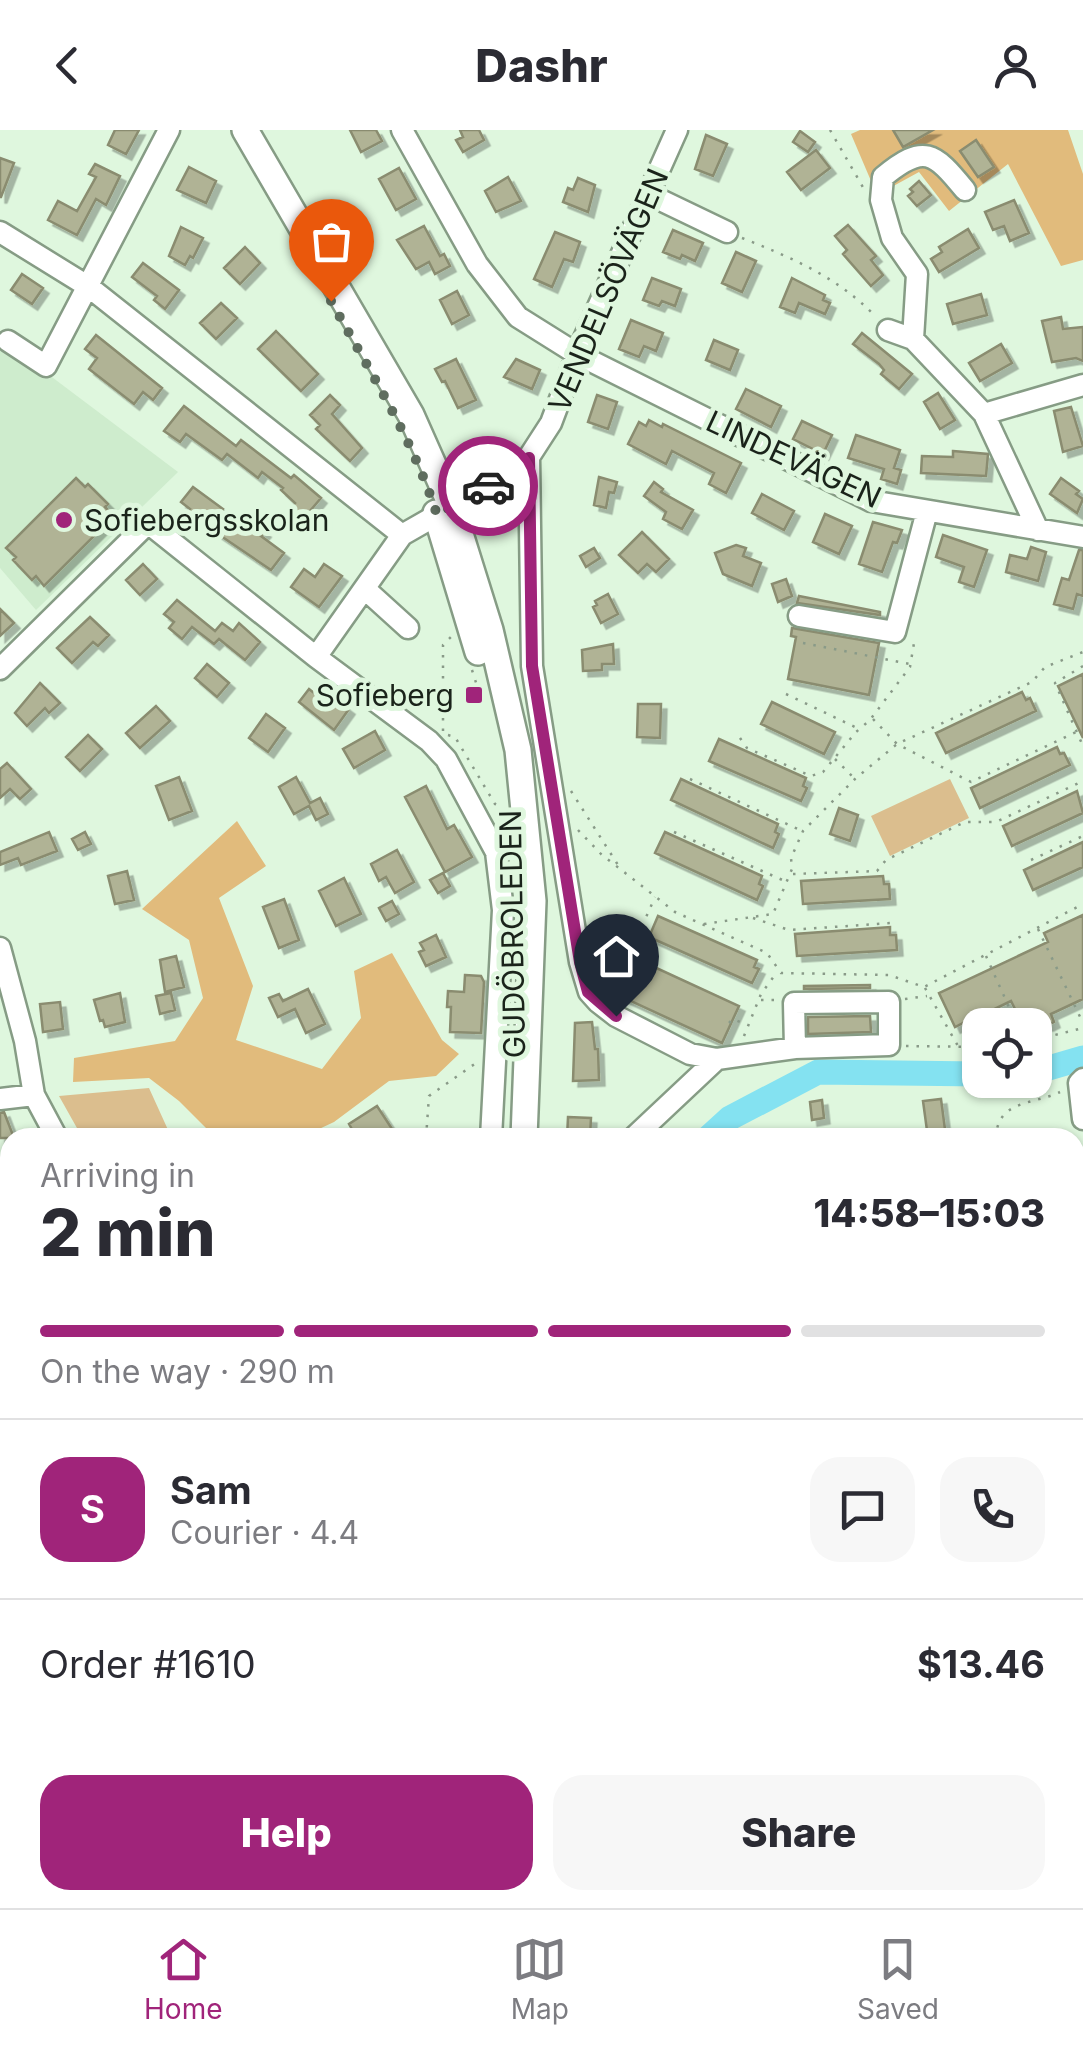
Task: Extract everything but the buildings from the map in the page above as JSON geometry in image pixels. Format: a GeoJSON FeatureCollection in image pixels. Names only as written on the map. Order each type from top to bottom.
{"type":"FeatureCollection","features":[{"type":"Feature","properties":{"kind":"main road","name":"GUDÖBROLEDEN"},"geometry":{"type":"LineString","coordinates":[[237,130],[444,510],[507,752],[518,894],[513,1128]]}},
{"type":"Feature","properties":{"kind":"main road","name":"GUDÖBROLEDEN"},"geometry":{"type":"LineString","coordinates":[[246,130],[411,415],[490,630],[518,750],[533,901],[524,1128]]}},
{"type":"Feature","properties":{"kind":"street"},"geometry":{"type":"LineString","coordinates":[[8,341],[46,366],[169,130]]}},
{"type":"Feature","properties":{"kind":"street","name":"LINDEVÄGEN"},"geometry":{"type":"LineString","coordinates":[[402,130],[477,264],[518,317],[577,354],[870,501],[1083,537]]}},
{"type":"Feature","properties":{"kind":"street","name":"VENDELSÖVÄGEN"},"geometry":{"type":"LineString","coordinates":[[402,535],[529,458],[551,423],[577,354],[677,130]]}},
{"type":"Feature","properties":{"kind":"street"},"geometry":{"type":"LineString","coordinates":[[913,339],[917,274],[892,238],[880,200],[883,178],[902,162],[929,154],[940,159],[965,190]]}},
{"type":"Feature","properties":{"kind":"street"},"geometry":{"type":"LineString","coordinates":[[650,195],[727,232]]}},
{"type":"Feature","properties":{"kind":"street"},"geometry":{"type":"LineString","coordinates":[[0,232],[90,287],[402,535],[316,657]]}},
{"type":"Feature","properties":{"kind":"street"},"geometry":{"type":"LineString","coordinates":[[888,330],[913,339],[984,414],[1038,530]]}},
{"type":"Feature","properties":{"kind":"street"},"geometry":{"type":"LineString","coordinates":[[984,414],[1083,385]]}},
{"type":"Feature","properties":{"kind":"street"},"geometry":{"type":"LineString","coordinates":[[529,458],[532,666],[588,992],[612,1014],[690,1054],[727,1058],[795,1048],[889,1046],[889,1002],[794,1003],[795,1048]]}},
{"type":"Feature","properties":{"kind":"street"},"geometry":{"type":"LineString","coordinates":[[799,616],[897,627],[927,510]]}},
{"type":"Feature","properties":{"kind":"street"},"geometry":{"type":"LineString","coordinates":[[0,669],[148,524],[316,657],[429,740],[446,759],[496,852],[503,910],[492,1128]]}},
{"type":"Feature","properties":{"kind":"street"},"geometry":{"type":"LineString","coordinates":[[365,590],[408,628]]}},
{"type":"Feature","properties":{"kind":"street"},"geometry":{"type":"LineString","coordinates":[[0,948],[25,1041],[34,1094],[52,1128]]}},
{"type":"Feature","properties":{"kind":"street"},"geometry":{"type":"LineString","coordinates":[[645,1128],[727,1058]]}},
{"type":"Feature","properties":{"kind":"street"},"geometry":{"type":"LineString","coordinates":[[1081,1081],[1083,1119]]}},
{"type":"Feature","properties":{"kind":"street"},"geometry":{"type":"LineString","coordinates":[[0,1099],[34,1094]]}},
{"type":"Feature","properties":{"kind":"path"},"geometry":{"type":"LineString","coordinates":[[830,130],[865,192]]}},
{"type":"Feature","properties":{"kind":"path"},"geometry":{"type":"LineString","coordinates":[[727,232],[798,260],[850,291],[888,330]]}},
{"type":"Feature","properties":{"kind":"path"},"geometry":{"type":"LineString","coordinates":[[740,738],[747,748],[810,776],[823,772],[872,718],[910,664],[914,643],[897,627]]}},
{"type":"Feature","properties":{"kind":"path"},"geometry":{"type":"LineString","coordinates":[[443,733],[443,645],[459,629]]}},
{"type":"Feature","properties":{"kind":"path"},"geometry":{"type":"LineString","coordinates":[[804,643],[910,664]]}},
{"type":"Feature","properties":{"kind":"path"},"geometry":{"type":"LineString","coordinates":[[702,924],[773,914],[803,831],[897,744],[1032,682],[1045,666],[1083,652]]}},
{"type":"Feature","properties":{"kind":"path"},"geometry":{"type":"LineString","coordinates":[[1083,666],[1055,683],[1083,746]]}},
{"type":"Feature","properties":{"kind":"path"},"geometry":{"type":"LineString","coordinates":[[786,694],[859,729]]}},
{"type":"Feature","properties":{"kind":"path"},"geometry":{"type":"LineString","coordinates":[[872,718],[897,744],[970,782],[1076,732]]}},
{"type":"Feature","properties":{"kind":"path"},"geometry":{"type":"LineString","coordinates":[[834,758],[855,779]]}},
{"type":"Feature","properties":{"kind":"path"},"geometry":{"type":"LineString","coordinates":[[690,779],[803,831]]}},
{"type":"Feature","properties":{"kind":"path"},"geometry":{"type":"LineString","coordinates":[[790,874],[877,871],[886,860],[965,822],[996,822],[1083,781]]}},
{"type":"Feature","properties":{"kind":"path"},"geometry":{"type":"LineString","coordinates":[[570,788],[619,866]]}},
{"type":"Feature","properties":{"kind":"path"},"geometry":{"type":"LineString","coordinates":[[569,823],[676,912],[767,953],[781,973],[889,975],[924,986],[959,1047]]}},
{"type":"Feature","properties":{"kind":"path"},"geometry":{"type":"LineString","coordinates":[[674,832],[787,882]]}},
{"type":"Feature","properties":{"kind":"path"},"geometry":{"type":"LineString","coordinates":[[1031,860],[1083,836]]}},
{"type":"Feature","properties":{"kind":"path"},"geometry":{"type":"LineString","coordinates":[[620,974],[656,896]]}},
{"type":"Feature","properties":{"kind":"path"},"geometry":{"type":"LineString","coordinates":[[924,986],[1083,904]]}},
{"type":"Feature","properties":{"kind":"path"},"geometry":{"type":"LineString","coordinates":[[752,917],[789,930],[891,924]]}},
{"type":"Feature","properties":{"kind":"path"},"geometry":{"type":"LineString","coordinates":[[1038,927],[1083,1025],[1052,1035]]}},
{"type":"Feature","properties":{"kind":"path"},"geometry":{"type":"LineString","coordinates":[[985,954],[1010,1008]]}},
{"type":"Feature","properties":{"kind":"path"},"geometry":{"type":"LineString","coordinates":[[727,1058],[778,970]]}},
{"type":"Feature","properties":{"kind":"path"},"geometry":{"type":"LineString","coordinates":[[889,1002],[929,995]]}},
{"type":"Feature","properties":{"kind":"path"},"geometry":{"type":"LineString","coordinates":[[729,1023],[733,1019],[749,1026]]}},
{"type":"Feature","properties":{"kind":"path"},"geometry":{"type":"LineString","coordinates":[[889,1046],[959,1047]]}},
{"type":"Feature","properties":{"kind":"path"},"geometry":{"type":"LineString","coordinates":[[427,1128],[429,1096],[477,1063]]}},
{"type":"Feature","properties":{"kind":"path"},"geometry":{"type":"LineString","coordinates":[[996,1128],[1004,1112],[1081,1081]]}},
{"type":"Feature","properties":{"kind":"shaded area"},"geometry":{"type":"Polygon","coordinates":[[[860,130],[1068,130],[1083,174],[1083,260],[1061,266],[1008,164],[949,211],[919,172],[877,195],[851,134],[860,130]]]}},
{"type":"Feature","properties":{"kind":"shaded area","name":"Sofiebergsskolan"},"geometry":{"type":"Polygon","coordinates":[[[0,338],[178,472],[36,610],[0,568],[0,338]]]}},
{"type":"Feature","properties":{"kind":"shaded area"},"geometry":{"type":"Polygon","coordinates":[[[950,779],[969,818],[890,856],[871,816],[950,779]]]}},
{"type":"Feature","properties":{"kind":"shaded area"},"geometry":{"type":"Polygon","coordinates":[[[237,821],[266,866],[219,898],[253,986],[236,1040],[322,1069],[361,1018],[354,971],[392,953],[442,1040],[459,1054],[436,1076],[389,1081],[321,1128],[206,1128],[149,1078],[73,1082],[74,1058],[175,1041],[203,998],[189,940],[142,909],[237,821]]]}},
{"type":"Feature","properties":{"kind":"shaded area"},"geometry":{"type":"Polygon","coordinates":[[[149,1088],[167,1128],[77,1128],[59,1096],[149,1088]]]}},
{"type":"Feature","properties":{"kind":"waterway"},"geometry":{"type":"LineString","coordinates":[[1052,1067],[1083,1058]]}},
{"type":"Feature","properties":{"kind":"waterway"},"geometry":{"type":"LineString","coordinates":[[719,1128],[730,1118],[818,1072],[962,1074]]}},
{"type":"Feature","properties":{"kind":"way so far"},"geometry":{"type":"LineString","coordinates":[[331,301],[397,422],[427,483],[437,515],[488,486]]}},
{"type":"Feature","properties":{"kind":"place","name":"Sofiebergsskolan"},"geometry":{"type":"Point","coordinates":[64,520]}},
{"type":"Feature","properties":{"kind":"place","name":"Sofieberg"},"geometry":{"type":"Point","coordinates":[474,695]}},
{"type":"Feature","properties":{"kind":"route"},"geometry":{"type":"LineString","coordinates":[[488,486],[529,458],[532,666],[580,962],[588,992],[616,1016]]}}]}
